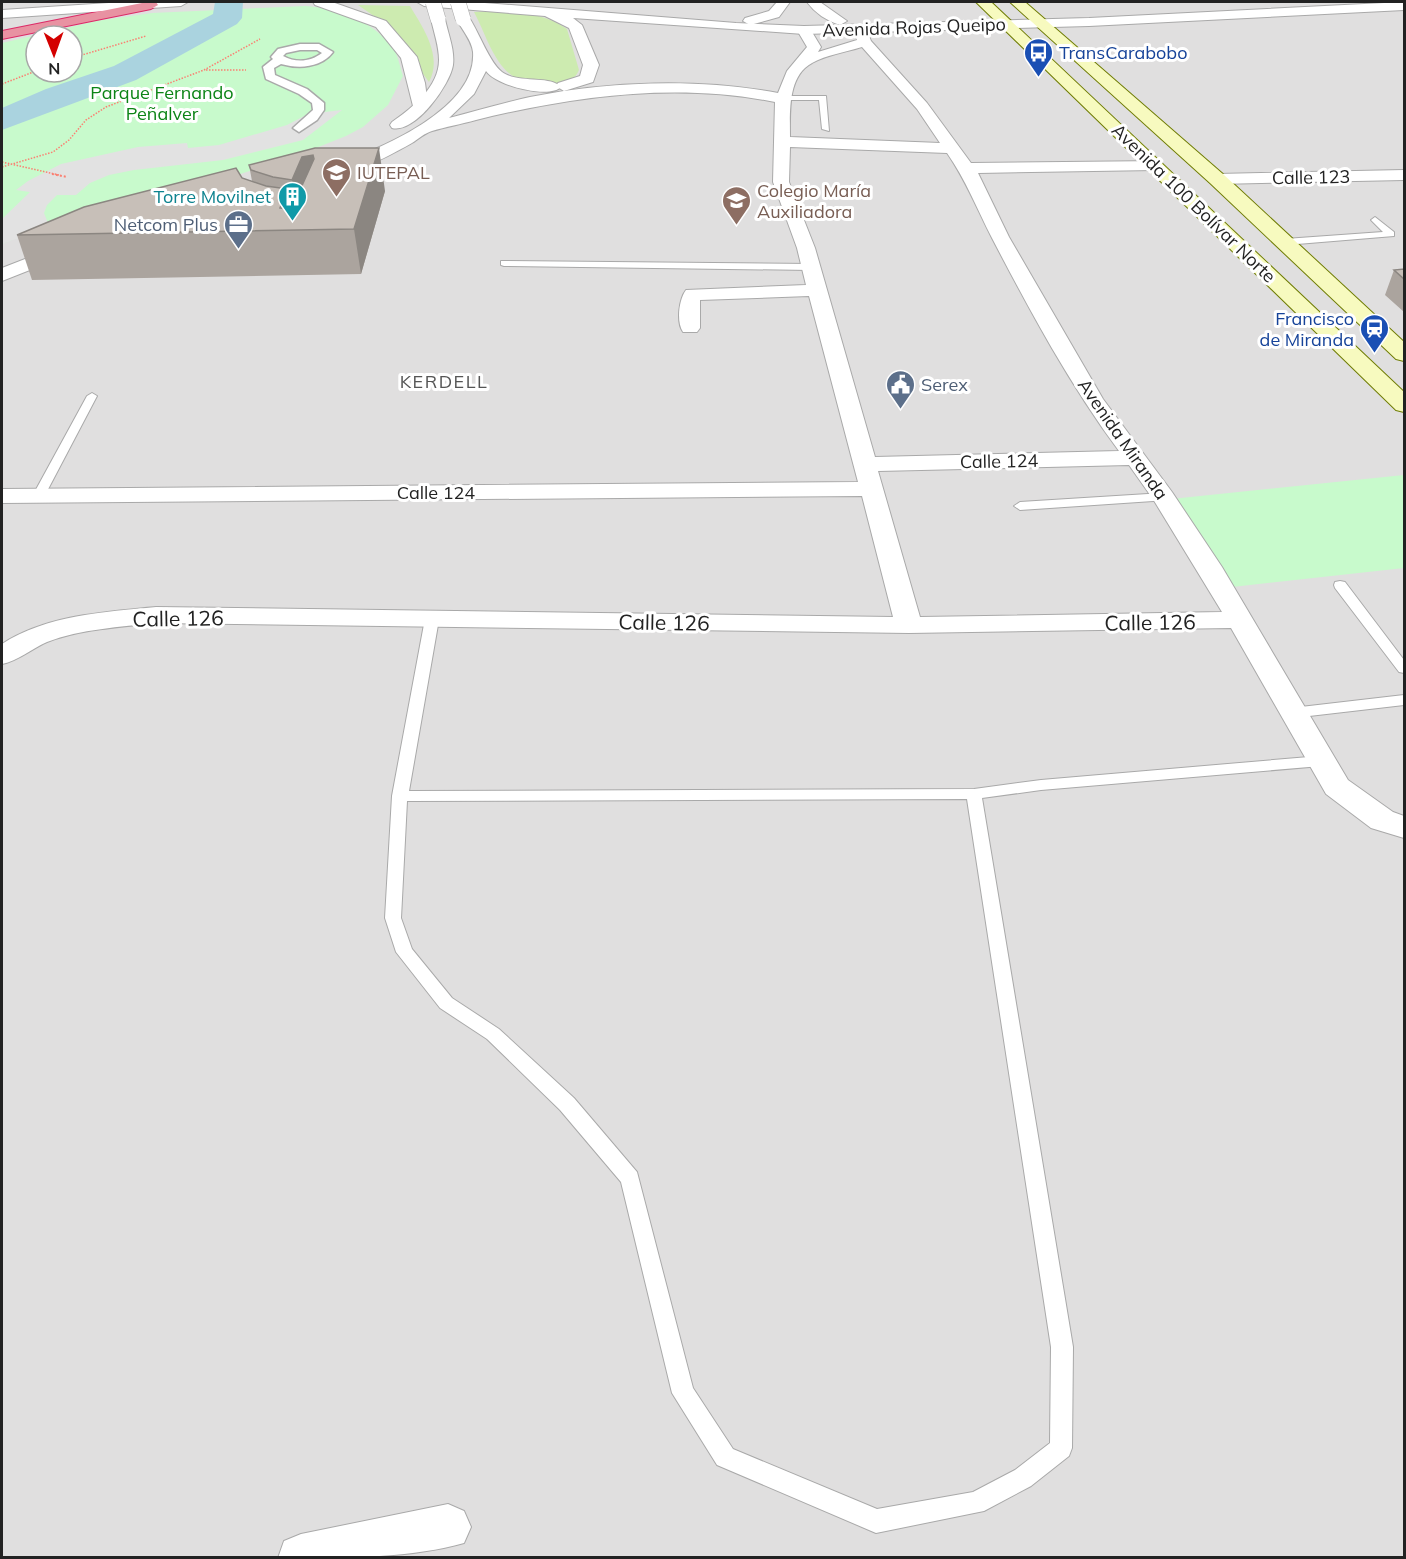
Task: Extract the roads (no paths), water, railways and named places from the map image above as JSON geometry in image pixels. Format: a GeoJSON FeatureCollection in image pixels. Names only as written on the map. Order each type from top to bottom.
{"type":"FeatureCollection","features":[{"type":"Feature","properties":{"kind":"highway"},"geometry":{"type":"LineString","coordinates":[[2,35],[151,5]]}},
{"type":"Feature","properties":{"kind":"main road","name":"Avenida 100 Bolívar Norte"},"geometry":{"type":"LineString","coordinates":[[983,2],[1404,405]]}},
{"type":"Feature","properties":{"kind":"main road","name":"Avenida 100 Bolívar Norte"},"geometry":{"type":"LineString","coordinates":[[1017,2],[1217,179],[1404,354]]}},
{"type":"Feature","properties":{"kind":"street"},"geometry":{"type":"LineString","coordinates":[[2,8],[83,2]]}},
{"type":"Feature","properties":{"kind":"street"},"geometry":{"type":"LineString","coordinates":[[2,14],[181,2]]}},
{"type":"Feature","properties":{"kind":"street"},"geometry":{"type":"LineString","coordinates":[[320,2],[381,24],[409,57],[417,83],[420,106]]}},
{"type":"Feature","properties":{"kind":"street","name":"Avenida Rojas Queipo"},"geometry":{"type":"LineString","coordinates":[[424,2],[537,6],[855,30],[1002,20]]}},
{"type":"Feature","properties":{"kind":"street"},"geometry":{"type":"LineString","coordinates":[[333,155],[378,137],[410,117],[442,79],[447,63],[433,2]]}},
{"type":"Feature","properties":{"kind":"street"},"geometry":{"type":"LineString","coordinates":[[458,2],[480,51],[496,75],[514,84],[564,86],[736,75]]}},
{"type":"Feature","properties":{"kind":"street"},"geometry":{"type":"LineString","coordinates":[[750,21],[774,14],[784,2]]}},
{"type":"Feature","properties":{"kind":"street","name":"Avenida Miranda"},"geometry":{"type":"LineString","coordinates":[[813,2],[825,13],[855,30],[922,106],[967,168],[1000,237],[1094,401],[1164,497],[1209,567],[1336,787],[1382,820],[1404,827]]}},
{"type":"Feature","properties":{"kind":"street","name":"Avenida Rojas Queipo"},"geometry":{"type":"LineString","coordinates":[[1036,19],[1338,2]]}},
{"type":"Feature","properties":{"kind":"street"},"geometry":{"type":"LineString","coordinates":[[537,6],[575,25],[591,65],[587,79],[564,86]]}},
{"type":"Feature","properties":{"kind":"street","name":"Avenida Rojas Queipo"},"geometry":{"type":"LineString","coordinates":[[537,6],[736,27],[804,30],[855,30],[1002,20],[1404,6]]}},
{"type":"Feature","properties":{"kind":"street"},"geometry":{"type":"LineString","coordinates":[[804,30],[814,47],[786,80],[781,182],[811,267],[909,625]]}},
{"type":"Feature","properties":{"kind":"street"},"geometry":{"type":"LineString","coordinates":[[650,89],[737,90],[786,80],[855,30]]}},
{"type":"Feature","properties":{"kind":"street"},"geometry":{"type":"LineString","coordinates":[[323,173],[379,153],[422,129],[458,104],[470,90],[480,63],[480,51]]}},
{"type":"Feature","properties":{"kind":"street"},"geometry":{"type":"LineString","coordinates":[[279,60],[272,63],[268,70],[270,77],[308,93],[320,104],[319,112],[313,119],[299,128]]}},
{"type":"Feature","properties":{"kind":"street"},"geometry":{"type":"LineString","coordinates":[[422,129],[530,102],[584,93],[786,80]]}},
{"type":"Feature","properties":{"kind":"street"},"geometry":{"type":"LineString","coordinates":[[782,142],[952,148]]}},
{"type":"Feature","properties":{"kind":"street"},"geometry":{"type":"LineString","coordinates":[[967,168],[1155,165]]}},
{"type":"Feature","properties":{"kind":"street","name":"Calle 123"},"geometry":{"type":"LineString","coordinates":[[1217,179],[1404,175]]}},
{"type":"Feature","properties":{"kind":"street"},"geometry":{"type":"LineString","coordinates":[[2,275],[40,258],[77,237],[29,246]]}},
{"type":"Feature","properties":{"kind":"street"},"geometry":{"type":"LineString","coordinates":[[690,328],[690,298],[693,294],[817,291]]}},
{"type":"Feature","properties":{"kind":"street","name":"Calle 124"},"geometry":{"type":"LineString","coordinates":[[864,464],[1134,458]]}},
{"type":"Feature","properties":{"kind":"street","name":"Calle 124"},"geometry":{"type":"LineString","coordinates":[[2,496],[870,489]]}},
{"type":"Feature","properties":{"kind":"street","name":"Calle 126"},"geometry":{"type":"LineString","coordinates":[[2,656],[39,634],[90,623],[156,615],[909,625],[1239,620]]}},
{"type":"Feature","properties":{"kind":"street"},"geometry":{"type":"LineString","coordinates":[[301,1557],[448,1527]]}},
{"type":"Feature","properties":{"kind":"lane"},"geometry":{"type":"LineString","coordinates":[[786,80],[823,98]]}},
{"type":"Feature","properties":{"kind":"lane"},"geometry":{"type":"LineString","coordinates":[[821,88],[826,129]]}},
{"type":"Feature","properties":{"kind":"lane"},"geometry":{"type":"LineString","coordinates":[[1285,242],[1391,234],[1375,220]]}},
{"type":"Feature","properties":{"kind":"lane"},"geometry":{"type":"LineString","coordinates":[[504,263],[811,267]]}},
{"type":"Feature","properties":{"kind":"lane"},"geometry":{"type":"LineString","coordinates":[[39,495],[92,396]]}},
{"type":"Feature","properties":{"kind":"lane"},"geometry":{"type":"LineString","coordinates":[[1020,506],[1164,497]]}},
{"type":"Feature","properties":{"kind":"lane"},"geometry":{"type":"LineString","coordinates":[[1340,585],[1404,669]]}},
{"type":"Feature","properties":{"kind":"lane"},"geometry":{"type":"LineString","coordinates":[[432,619],[400,796],[393,918],[404,952],[446,1003],[493,1034],[567,1104],[630,1178],[683,1393],[725,1457],[817,1494],[876,1521],[976,1503],[1023,1478],[1061,1448],[1062,1347],[974,794]]}},
{"type":"Feature","properties":{"kind":"lane"},"geometry":{"type":"LineString","coordinates":[[1292,713],[1404,700]]}},
{"type":"Feature","properties":{"kind":"lane"},"geometry":{"type":"LineString","coordinates":[[400,796],[974,794],[1041,785],[1321,761]]}},
{"type":"Feature","properties":{"kind":"waterway"},"geometry":{"type":"LineString","coordinates":[[2,120],[58,96],[125,73],[227,18],[229,2]]}},
{"type":"Feature","properties":{"kind":"place","name":"TransCarabobo"},"geometry":{"type":"Point","coordinates":[1038,78]}},
{"type":"Feature","properties":{"kind":"place","name":"IUTEPAL"},"geometry":{"type":"Point","coordinates":[336,198]}},
{"type":"Feature","properties":{"kind":"place","name":"Torre Movilnet"},"geometry":{"type":"Point","coordinates":[292,222]}},
{"type":"Feature","properties":{"kind":"place","name":"Colegio María Auxiliadora"},"geometry":{"type":"Point","coordinates":[736,226]}},
{"type":"Feature","properties":{"kind":"place","name":"Netcom Plus"},"geometry":{"type":"Point","coordinates":[239,250]}},
{"type":"Feature","properties":{"kind":"place","name":"Francisco de Miranda"},"geometry":{"type":"Point","coordinates":[1375,354]}},
{"type":"Feature","properties":{"kind":"place","name":"Serex"},"geometry":{"type":"Point","coordinates":[900,410]}},
{"type":"Feature","properties":{"kind":"district","name":"KERDELL"},"geometry":{"type":"Point","coordinates":[444,381]}},
{"type":"Feature","properties":{"kind":"park label","name":"Parque Fernando Peñalver"},"geometry":{"type":"Point","coordinates":[162,102]}}]}
